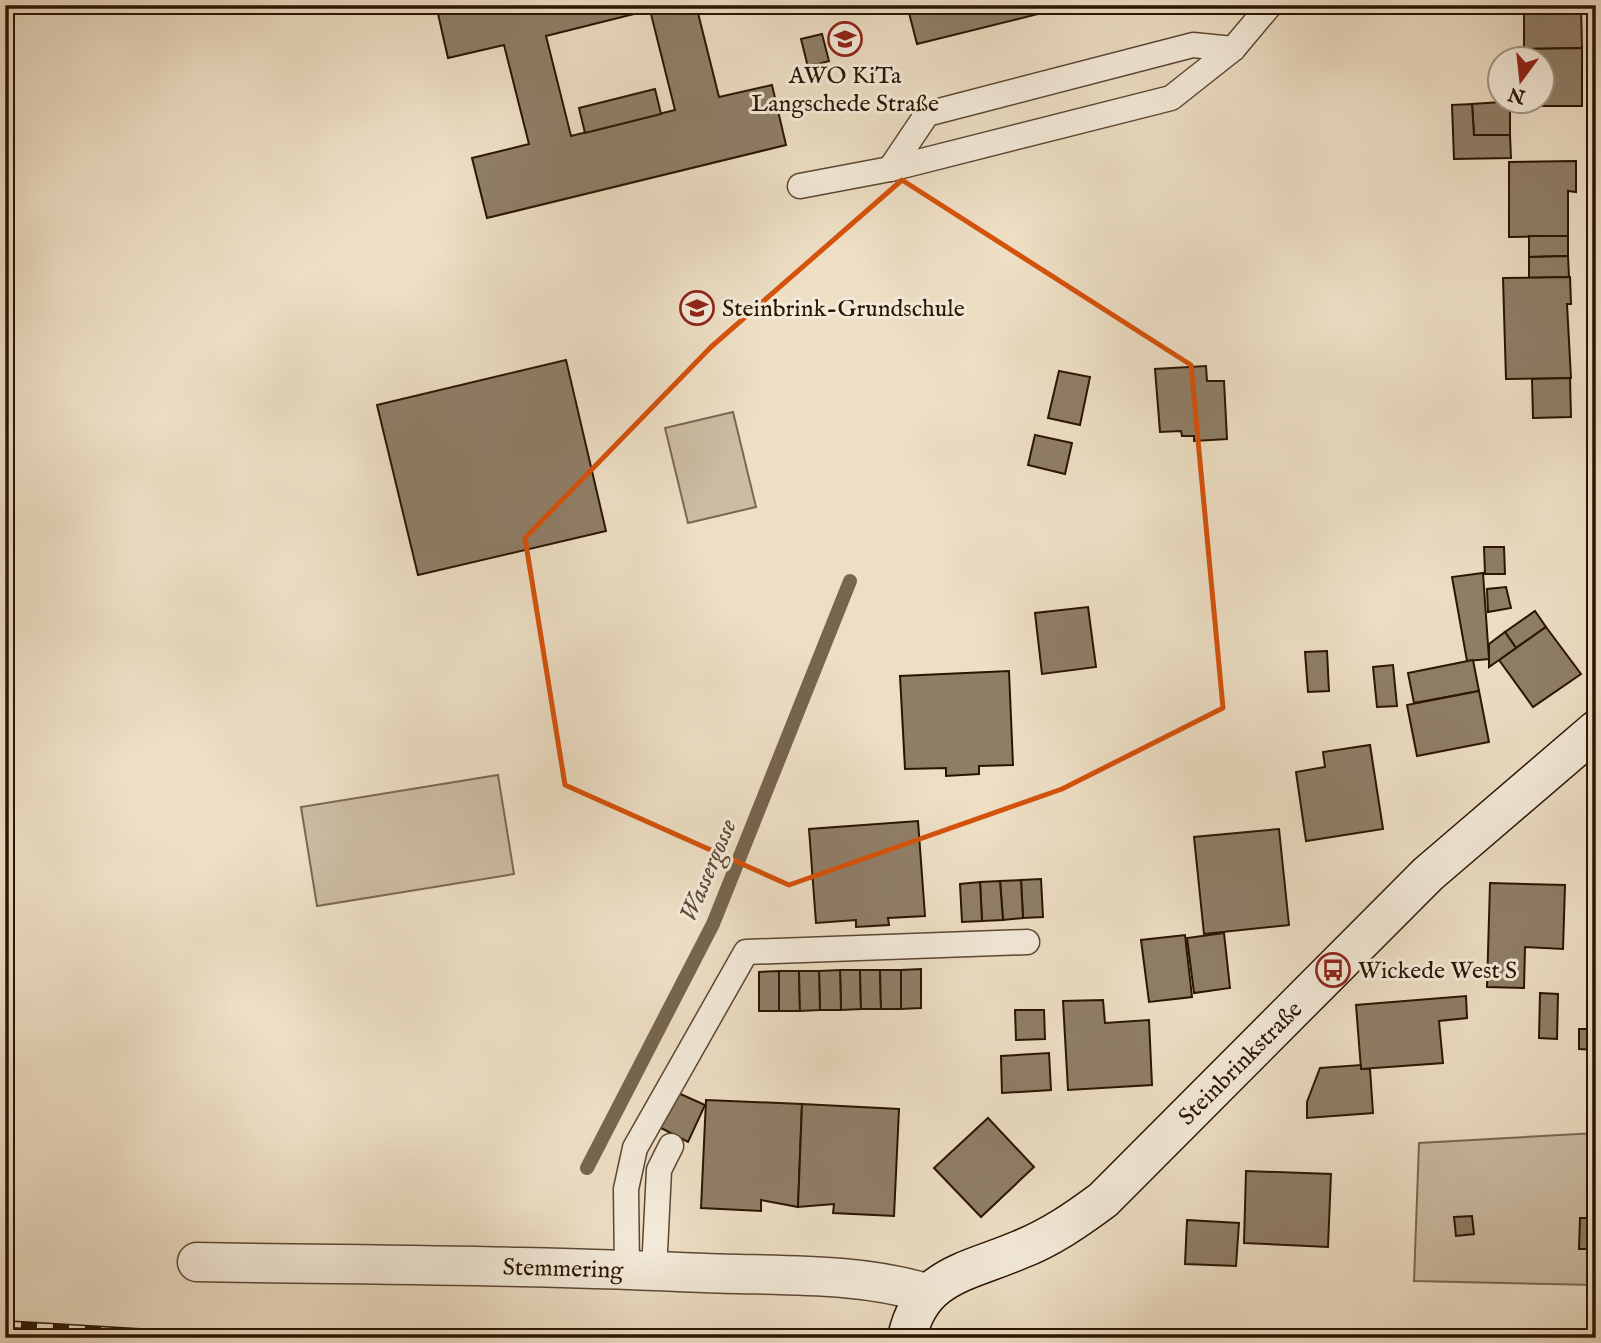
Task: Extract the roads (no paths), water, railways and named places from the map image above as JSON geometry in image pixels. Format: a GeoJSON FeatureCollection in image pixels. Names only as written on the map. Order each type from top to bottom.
{"type":"FeatureCollection","features":[{"type":"Feature","properties":{"kind":"street","name":"Steinbrinkstraße"},"geometry":{"type":"LineString","coordinates":[[906,1338],[911,1316],[926,1293],[954,1274],[1020,1250],[1065,1228],[1103,1200],[1428,874],[1596,730]]}},
{"type":"Feature","properties":{"kind":"street","name":"Stemmering"},"geometry":{"type":"LineString","coordinates":[[197,1262],[640,1270],[836,1278],[905,1287],[926,1293]]}},
{"type":"Feature","properties":{"kind":"lane"},"geometry":{"type":"LineString","coordinates":[[800,186],[890,169],[1171,99],[1233,50],[1270,5]]}},
{"type":"Feature","properties":{"kind":"lane"},"geometry":{"type":"LineString","coordinates":[[890,169],[927,114],[1193,45],[1233,50]]}},
{"type":"Feature","properties":{"kind":"lane"},"geometry":{"type":"LineString","coordinates":[[640,1270],[626,1189],[635,1148],[746,952],[1027,942]]}},
{"type":"Feature","properties":{"kind":"lane"},"geometry":{"type":"LineString","coordinates":[[640,1270],[659,1170],[671,1146]]}},
{"type":"Feature","properties":{"kind":"waterway","name":"Wassergosse"},"geometry":{"type":"LineString","coordinates":[[587,1168],[713,924],[850,581]]}},
{"type":"Feature","properties":{"kind":"railway"},"geometry":{"type":"LineString","coordinates":[[5,1324],[241,1338]]}},
{"type":"Feature","properties":{"kind":"place","name":"AWO KiTa Langschede Straße"},"geometry":{"type":"Point","coordinates":[845,39]}},
{"type":"Feature","properties":{"kind":"place","name":"Steinbrink-Grundschule"},"geometry":{"type":"Point","coordinates":[697,308]}},
{"type":"Feature","properties":{"kind":"place","name":"Wickede West S"},"geometry":{"type":"Point","coordinates":[1333,970]}}]}
